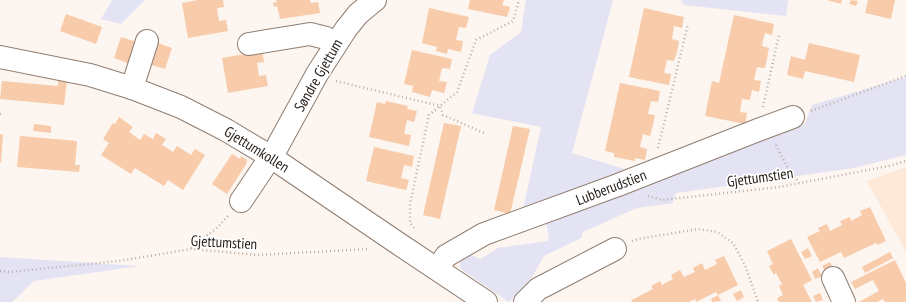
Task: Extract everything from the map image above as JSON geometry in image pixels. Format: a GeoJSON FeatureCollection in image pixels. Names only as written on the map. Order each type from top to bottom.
{"type":"FeatureCollection","features":[{"type":"Feature","properties":{"kind":"street","name":"Søndre Gjettum"},"geometry":{"type":"LineString","coordinates":[[241,200],[271,157],[336,43],[358,14],[375,0]]}},
{"type":"Feature","properties":{"kind":"street"},"geometry":{"type":"LineString","coordinates":[[249,44],[310,34],[326,38],[336,43]]}},
{"type":"Feature","properties":{"kind":"street"},"geometry":{"type":"LineString","coordinates":[[132,88],[147,41]]}},
{"type":"Feature","properties":{"kind":"street","name":"Gjettumkollen"},"geometry":{"type":"LineString","coordinates":[[0,57],[90,75],[132,88],[181,107],[226,130],[271,157],[486,302]]}},
{"type":"Feature","properties":{"kind":"street","name":"Lubberudstien"},"geometry":{"type":"LineString","coordinates":[[437,268],[446,256],[484,234],[618,185],[794,117]]}},
{"type":"Feature","properties":{"kind":"street"},"geometry":{"type":"LineString","coordinates":[[525,302],[538,289],[615,248]]}},
{"type":"Feature","properties":{"kind":"street"},"geometry":{"type":"LineString","coordinates":[[833,278],[844,302]]}},
{"type":"Feature","properties":{"kind":"path"},"geometry":{"type":"LineString","coordinates":[[417,232],[410,223],[410,204],[429,115],[457,92],[476,40],[513,21],[519,0]]}},
{"type":"Feature","properties":{"kind":"path"},"geometry":{"type":"LineString","coordinates":[[652,171],[688,24]]}},
{"type":"Feature","properties":{"kind":"path"},"geometry":{"type":"LineString","coordinates":[[779,35],[764,128],[777,146],[786,165],[799,183]]}},
{"type":"Feature","properties":{"kind":"path"},"geometry":{"type":"LineString","coordinates":[[317,74],[329,80],[440,106]]}},
{"type":"Feature","properties":{"kind":"path"},"geometry":{"type":"LineString","coordinates":[[794,117],[906,76]]}},
{"type":"Feature","properties":{"kind":"path"},"geometry":{"type":"LineString","coordinates":[[440,106],[443,115],[484,133]]}},
{"type":"Feature","properties":{"kind":"path","name":"Gjettumstien"},"geometry":{"type":"LineString","coordinates":[[647,195],[662,200],[779,187],[890,166],[906,161]]}},
{"type":"Feature","properties":{"kind":"path"},"geometry":{"type":"LineString","coordinates":[[190,249],[218,227],[241,200]]}},
{"type":"Feature","properties":{"kind":"path"},"geometry":{"type":"LineString","coordinates":[[615,248],[638,239],[698,229],[717,232],[733,242],[745,265],[758,302]]}},
{"type":"Feature","properties":{"kind":"path","name":"Gjettumstien"},"geometry":{"type":"LineString","coordinates":[[0,271],[9,272],[119,262],[190,249],[257,255],[392,248],[399,244]]}},
{"type":"Feature","properties":{"kind":"shaded area"},"geometry":{"type":"Polygon","coordinates":[[[112,0],[145,0],[121,24],[101,19],[112,0]]]}},
{"type":"Feature","properties":{"kind":"shaded area"},"geometry":{"type":"Polygon","coordinates":[[[526,0],[613,0],[572,153],[628,170],[522,214],[541,127],[472,113],[490,55],[521,32],[526,0]]]}},
{"type":"Feature","properties":{"kind":"shaded area"},"geometry":{"type":"Polygon","coordinates":[[[681,0],[788,0],[786,16],[684,5],[681,0]]]}},
{"type":"Feature","properties":{"kind":"shaded area"},"geometry":{"type":"Polygon","coordinates":[[[906,77],[906,155],[854,168],[676,193],[673,203],[637,208],[583,232],[581,238],[544,256],[532,277],[509,302],[460,268],[460,263],[469,254],[480,259],[498,248],[548,241],[549,237],[547,227],[543,220],[805,124],[812,105],[906,77]]]}},
{"type":"Feature","properties":{"kind":"shaded area"},"geometry":{"type":"Polygon","coordinates":[[[906,167],[906,252],[867,181],[906,167]]]}},
{"type":"Feature","properties":{"kind":"shaded area"},"geometry":{"type":"Polygon","coordinates":[[[0,257],[140,266],[34,281],[12,302],[0,302],[0,257]]]}},
{"type":"Feature","properties":{"kind":"building"},"geometry":{"type":"Polygon","coordinates":[[[198,0],[223,0],[224,7],[217,8],[218,15],[219,21],[226,20],[228,31],[188,38],[182,3],[198,0]]]}},
{"type":"Feature","properties":{"kind":"building"},"geometry":{"type":"Polygon","coordinates":[[[276,0],[310,0],[311,3],[318,2],[320,13],[280,19],[277,6],[274,7],[273,3],[277,2],[276,0]]]}},
{"type":"Feature","properties":{"kind":"building"},"geometry":{"type":"Polygon","coordinates":[[[470,0],[504,0],[502,5],[510,7],[507,17],[468,9],[470,0]]]}},
{"type":"Feature","properties":{"kind":"building"},"geometry":{"type":"Polygon","coordinates":[[[827,0],[842,0],[841,4],[827,0]]]}},
{"type":"Feature","properties":{"kind":"building"},"geometry":{"type":"Polygon","coordinates":[[[851,0],[858,1],[856,6],[849,4],[851,0]]]}},
{"type":"Feature","properties":{"kind":"building"},"geometry":{"type":"Polygon","coordinates":[[[868,0],[895,0],[891,19],[865,13],[868,0]]]}},
{"type":"Feature","properties":{"kind":"building"},"geometry":{"type":"Polygon","coordinates":[[[429,8],[469,17],[466,28],[459,27],[456,40],[463,41],[461,52],[448,49],[447,54],[436,51],[437,47],[422,43],[429,8]]]}},
{"type":"Feature","properties":{"kind":"building"},"geometry":{"type":"Polygon","coordinates":[[[644,8],[684,17],[682,28],[674,26],[672,39],[679,41],[674,61],[667,60],[664,73],[671,74],[669,85],[629,77],[644,8]]]}},
{"type":"Feature","properties":{"kind":"building"},"geometry":{"type":"Polygon","coordinates":[[[66,14],[102,27],[96,44],[60,31],[66,14]]]}},
{"type":"Feature","properties":{"kind":"building"},"geometry":{"type":"Polygon","coordinates":[[[734,15],[774,24],[772,35],[765,33],[763,40],[762,46],[769,48],[765,68],[757,67],[754,80],[761,81],[759,92],[752,90],[750,100],[742,99],[740,112],[747,113],[745,124],[705,116],[712,81],[719,83],[734,15]]]}},
{"type":"Feature","properties":{"kind":"building"},"geometry":{"type":"Polygon","coordinates":[[[121,37],[137,42],[130,64],[114,58],[121,37]]]}},
{"type":"Feature","properties":{"kind":"building"},"geometry":{"type":"Polygon","coordinates":[[[155,42],[172,48],[165,69],[148,64],[155,42]]]}},
{"type":"Feature","properties":{"kind":"building"},"geometry":{"type":"Polygon","coordinates":[[[809,43],[860,55],[854,82],[805,71],[803,79],[787,75],[791,56],[805,60],[809,43]]]}},
{"type":"Feature","properties":{"kind":"building"},"geometry":{"type":"Polygon","coordinates":[[[412,50],[452,59],[450,69],[442,68],[439,81],[447,82],[444,93],[432,90],[430,97],[412,92],[413,86],[404,84],[412,50]]]}},
{"type":"Feature","properties":{"kind":"building"},"geometry":{"type":"Polygon","coordinates":[[[262,51],[264,62],[257,63],[259,76],[266,75],[268,86],[228,93],[222,58],[262,51]]]}},
{"type":"Feature","properties":{"kind":"building"},"geometry":{"type":"Polygon","coordinates":[[[58,80],[67,81],[64,105],[0,99],[2,81],[58,86],[58,80]]]}},
{"type":"Feature","properties":{"kind":"building"},"geometry":{"type":"Polygon","coordinates":[[[620,83],[660,91],[658,102],[651,101],[648,114],[655,115],[650,136],[643,134],[640,147],[647,149],[645,160],[635,158],[635,161],[614,157],[614,153],[605,151],[620,83]]]}},
{"type":"Feature","properties":{"kind":"building"},"geometry":{"type":"Polygon","coordinates":[[[386,101],[408,106],[407,109],[417,111],[414,122],[407,120],[404,134],[411,135],[409,146],[369,137],[377,102],[385,104],[386,101]]]}},
{"type":"Feature","properties":{"kind":"building"},"geometry":{"type":"Polygon","coordinates":[[[119,117],[133,127],[129,132],[140,140],[144,134],[153,139],[156,133],[166,139],[162,145],[173,152],[177,146],[191,155],[195,149],[205,155],[183,190],[168,180],[164,186],[135,168],[131,174],[101,155],[109,143],[103,139],[113,123],[115,124],[119,117]]]}},
{"type":"Feature","properties":{"kind":"building"},"geometry":{"type":"Polygon","coordinates":[[[444,123],[461,126],[440,219],[423,215],[444,123]]]}},
{"type":"Feature","properties":{"kind":"building"},"geometry":{"type":"Polygon","coordinates":[[[34,124],[51,126],[51,133],[33,131],[34,124]]]}},
{"type":"Feature","properties":{"kind":"building"},"geometry":{"type":"Polygon","coordinates":[[[513,126],[530,129],[510,214],[494,210],[513,126]]]}},
{"type":"Feature","properties":{"kind":"building"},"geometry":{"type":"Polygon","coordinates":[[[0,134],[3,135],[1,163],[0,162],[0,134]]]}},
{"type":"Feature","properties":{"kind":"building"},"geometry":{"type":"Polygon","coordinates":[[[20,136],[77,141],[75,165],[80,165],[79,172],[17,167],[20,136]]]}},
{"type":"Feature","properties":{"kind":"building"},"geometry":{"type":"Polygon","coordinates":[[[374,147],[414,156],[412,167],[404,165],[401,178],[409,180],[406,190],[366,181],[374,147]]]}},
{"type":"Feature","properties":{"kind":"building"},"geometry":{"type":"Polygon","coordinates":[[[232,154],[240,159],[241,156],[247,160],[247,163],[227,194],[212,184],[232,154]]]}},
{"type":"Feature","properties":{"kind":"building"},"geometry":{"type":"Polygon","coordinates":[[[870,207],[886,241],[878,245],[876,243],[844,258],[841,252],[820,262],[807,237],[820,231],[818,228],[827,224],[830,231],[842,225],[840,221],[850,217],[851,221],[862,215],[860,211],[870,207]]]}},
{"type":"Feature","properties":{"kind":"building"},"geometry":{"type":"Polygon","coordinates":[[[791,239],[812,280],[803,285],[812,302],[779,302],[777,298],[783,295],[779,286],[782,284],[776,273],[774,275],[769,266],[773,264],[767,251],[791,239]]]}},
{"type":"Feature","properties":{"kind":"building"},"geometry":{"type":"Polygon","coordinates":[[[808,248],[812,256],[805,259],[801,252],[808,248]]]}},
{"type":"Feature","properties":{"kind":"building"},"geometry":{"type":"Polygon","coordinates":[[[890,252],[893,258],[865,273],[862,267],[890,252]]]}},
{"type":"Feature","properties":{"kind":"building"},"geometry":{"type":"Polygon","coordinates":[[[724,256],[738,285],[718,295],[716,292],[696,302],[695,299],[689,302],[631,302],[632,300],[653,289],[651,286],[660,281],[662,285],[673,279],[671,275],[680,270],[684,277],[695,272],[693,268],[702,263],[705,270],[717,264],[715,260],[724,256]]]}},
{"type":"Feature","properties":{"kind":"building"},"geometry":{"type":"Polygon","coordinates":[[[895,260],[906,283],[906,302],[885,302],[883,299],[877,302],[859,302],[879,291],[873,280],[855,289],[851,282],[895,260]]]}},
{"type":"Feature","properties":{"kind":"building"},"geometry":{"type":"Polygon","coordinates":[[[830,262],[833,268],[826,272],[822,266],[830,262]]]}},
{"type":"Feature","properties":{"kind":"building"},"geometry":{"type":"Polygon","coordinates":[[[818,268],[822,276],[815,279],[812,272],[818,268]]]}},
{"type":"Feature","properties":{"kind":"building"},"geometry":{"type":"Polygon","coordinates":[[[741,290],[744,297],[737,301],[733,294],[741,290]]]}},
{"type":"Feature","properties":{"kind":"building"},"geometry":{"type":"Polygon","coordinates":[[[820,293],[823,300],[816,302],[813,296],[820,293]]]}},
{"type":"Feature","properties":{"kind":"building"},"geometry":{"type":"Polygon","coordinates":[[[718,295],[721,301],[712,302],[711,299],[718,295]]]}}]}
